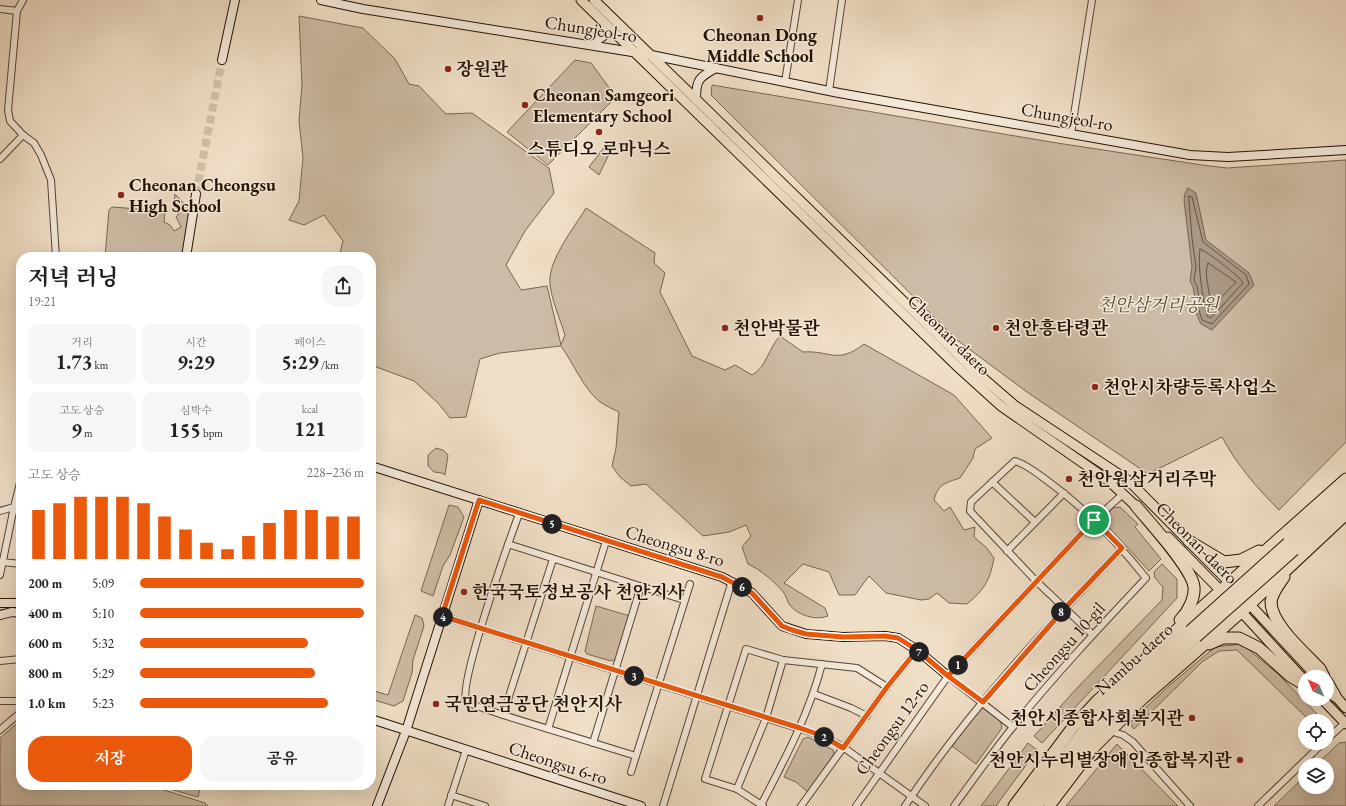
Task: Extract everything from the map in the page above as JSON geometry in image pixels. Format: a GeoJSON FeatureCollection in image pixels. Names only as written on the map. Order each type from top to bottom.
{"type":"FeatureCollection","features":[{"type":"Feature","properties":{"kind":"highway"},"geometry":{"type":"LineString","coordinates":[[1014,806],[1073,727],[1098,700],[1346,479]]}},
{"type":"Feature","properties":{"kind":"highway"},"geometry":{"type":"LineString","coordinates":[[1178,666],[1196,638],[1291,547],[1346,491]]}},
{"type":"Feature","properties":{"kind":"highway"},"geometry":{"type":"LineString","coordinates":[[1291,547],[1346,502]]}},
{"type":"Feature","properties":{"kind":"highway"},"geometry":{"type":"LineString","coordinates":[[1136,506],[1188,573],[1194,587],[1191,603],[1185,615],[1145,658]]}},
{"type":"Feature","properties":{"kind":"highway"},"geometry":{"type":"LineString","coordinates":[[1196,638],[1245,608],[1346,514]]}},
{"type":"Feature","properties":{"kind":"highway"},"geometry":{"type":"LineString","coordinates":[[1188,541],[1224,562],[1241,560],[1276,542]]}},
{"type":"Feature","properties":{"kind":"highway"},"geometry":{"type":"LineString","coordinates":[[1294,562],[1276,589],[1271,601],[1272,612],[1281,627],[1320,670]]}},
{"type":"Feature","properties":{"kind":"highway"},"geometry":{"type":"LineString","coordinates":[[1187,620],[1201,620],[1206,626],[1208,633],[1196,638]]}},
{"type":"Feature","properties":{"kind":"highway","name":"Nambu-daero"},"geometry":{"type":"LineString","coordinates":[[1026,806],[1087,727],[1109,704],[1196,638]]}},
{"type":"Feature","properties":{"kind":"highway","name":"Nambu-daero"},"geometry":{"type":"LineString","coordinates":[[1036,806],[1093,733],[1120,705],[1196,638]]}},
{"type":"Feature","properties":{"kind":"highway"},"geometry":{"type":"LineString","coordinates":[[1049,806],[1093,748],[1143,698],[1178,666],[1209,644],[1223,638],[1239,638],[1259,648],[1290,676],[1298,681]]}},
{"type":"Feature","properties":{"kind":"main road","name":"Cheonan-daero"},"geometry":{"type":"LineString","coordinates":[[581,0],[948,358],[1001,406],[1109,481],[1220,590],[1245,608],[1310,670]]}},
{"type":"Feature","properties":{"kind":"main road","name":"Cheonan-daero"},"geometry":{"type":"LineString","coordinates":[[594,0],[977,373],[1014,404],[1129,482],[1229,582],[1245,608],[1298,672]]}},
{"type":"Feature","properties":{"kind":"main road"},"geometry":{"type":"LineString","coordinates":[[1335,696],[1346,708]]}},
{"type":"Feature","properties":{"kind":"main road"},"geometry":{"type":"LineString","coordinates":[[1329,706],[1346,723]]}},
{"type":"Feature","properties":{"kind":"street"},"geometry":{"type":"LineString","coordinates":[[23,0],[17,11],[8,110],[10,121],[34,144],[41,155],[52,180],[56,252]]}},
{"type":"Feature","properties":{"kind":"street"},"geometry":{"type":"LineString","coordinates":[[222,60],[235,0]]}},
{"type":"Feature","properties":{"kind":"street","name":"Chungjeol-ro"},"geometry":{"type":"LineString","coordinates":[[324,0],[635,52],[829,91],[1190,155],[1228,157],[1346,150]]}},
{"type":"Feature","properties":{"kind":"street"},"geometry":{"type":"LineString","coordinates":[[785,82],[798,0]]}},
{"type":"Feature","properties":{"kind":"street"},"geometry":{"type":"LineString","coordinates":[[829,91],[842,0]]}},
{"type":"Feature","properties":{"kind":"street"},"geometry":{"type":"LineString","coordinates":[[1071,134],[1092,0]]}},
{"type":"Feature","properties":{"kind":"street"},"geometry":{"type":"LineString","coordinates":[[0,8],[17,11]]}},
{"type":"Feature","properties":{"kind":"street"},"geometry":{"type":"LineString","coordinates":[[591,45],[606,35],[605,24]]}},
{"type":"Feature","properties":{"kind":"street"},"geometry":{"type":"LineString","coordinates":[[696,98],[696,87],[700,78],[716,68]]}},
{"type":"Feature","properties":{"kind":"street"},"geometry":{"type":"LineString","coordinates":[[0,159],[23,135]]}},
{"type":"Feature","properties":{"kind":"street"},"geometry":{"type":"LineString","coordinates":[[187,252],[196,194]]}},
{"type":"Feature","properties":{"kind":"street"},"geometry":{"type":"LineString","coordinates":[[1007,551],[1064,493],[1032,469],[1015,461],[971,502],[970,511],[1007,551],[1036,581],[1092,635]]}},
{"type":"Feature","properties":{"kind":"street","name":"Cheongsu 8-ro"},"geometry":{"type":"LineString","coordinates":[[376,468],[732,581],[752,593],[782,626],[792,630],[806,634],[843,637],[898,638],[917,650],[948,676]]}},
{"type":"Feature","properties":{"kind":"street"},"geometry":{"type":"LineString","coordinates":[[992,482],[1035,522]]}},
{"type":"Feature","properties":{"kind":"street","name":"Cheongsu 10-gil"},"geometry":{"type":"LineString","coordinates":[[954,806],[1013,727],[1092,635],[1146,578],[1122,548],[1064,493]]}},
{"type":"Feature","properties":{"kind":"street","name":"Cheongsu 12-ro"},"geometry":{"type":"LineString","coordinates":[[856,806],[878,772],[948,676],[1094,520],[1123,494]]}},
{"type":"Feature","properties":{"kind":"street"},"geometry":{"type":"LineString","coordinates":[[377,806],[406,731],[479,500]]}},
{"type":"Feature","properties":{"kind":"street"},"geometry":{"type":"LineString","coordinates":[[0,511],[16,507]]}},
{"type":"Feature","properties":{"kind":"street"},"geometry":{"type":"LineString","coordinates":[[0,575],[2,562],[16,514]]}},
{"type":"Feature","properties":{"kind":"street"},"geometry":{"type":"LineString","coordinates":[[519,514],[481,628],[464,690],[466,701],[503,715],[636,756]]}},
{"type":"Feature","properties":{"kind":"street"},"geometry":{"type":"LineString","coordinates":[[548,729],[606,541]]}},
{"type":"Feature","properties":{"kind":"street"},"geometry":{"type":"LineString","coordinates":[[508,544],[684,600]]}},
{"type":"Feature","properties":{"kind":"street","name":"Cheongsu 10-gil"},"geometry":{"type":"LineString","coordinates":[[905,806],[983,702],[1065,608],[1122,548]]}},
{"type":"Feature","properties":{"kind":"street"},"geometry":{"type":"LineString","coordinates":[[503,715],[553,558]]}},
{"type":"Feature","properties":{"kind":"street"},"geometry":{"type":"LineString","coordinates":[[2,562],[16,563]]}},
{"type":"Feature","properties":{"kind":"street"},"geometry":{"type":"LineString","coordinates":[[662,806],[732,581]]}},
{"type":"Feature","properties":{"kind":"street"},"geometry":{"type":"LineString","coordinates":[[631,772],[690,584]]}},
{"type":"Feature","properties":{"kind":"street"},"geometry":{"type":"LineString","coordinates":[[593,743],[641,586]]}},
{"type":"Feature","properties":{"kind":"street"},"geometry":{"type":"LineString","coordinates":[[0,604],[16,603]]}},
{"type":"Feature","properties":{"kind":"street"},"geometry":{"type":"LineString","coordinates":[[0,615],[16,612]]}},
{"type":"Feature","properties":{"kind":"street"},"geometry":{"type":"LineString","coordinates":[[442,616],[823,736],[878,772],[925,806]]}},
{"type":"Feature","properties":{"kind":"street"},"geometry":{"type":"LineString","coordinates":[[822,664],[814,694],[800,728],[762,806],[737,790],[705,779],[746,649],[783,660],[822,664],[857,668],[887,687]]}},
{"type":"Feature","properties":{"kind":"street"},"geometry":{"type":"LineString","coordinates":[[801,806],[887,687],[917,650]]}},
{"type":"Feature","properties":{"kind":"street"},"geometry":{"type":"LineString","coordinates":[[0,661],[16,659]]}},
{"type":"Feature","properties":{"kind":"street"},"geometry":{"type":"LineString","coordinates":[[737,790],[766,718],[783,660]]}},
{"type":"Feature","properties":{"kind":"street"},"geometry":{"type":"LineString","coordinates":[[948,676],[1013,727]]}},
{"type":"Feature","properties":{"kind":"street"},"geometry":{"type":"LineString","coordinates":[[814,694],[851,708],[866,716]]}},
{"type":"Feature","properties":{"kind":"street"},"geometry":{"type":"LineString","coordinates":[[0,701],[16,701]]}},
{"type":"Feature","properties":{"kind":"street"},"geometry":{"type":"LineString","coordinates":[[0,730],[16,716]]}},
{"type":"Feature","properties":{"kind":"street","name":"Cheongsu 6-ro"},"geometry":{"type":"LineString","coordinates":[[376,722],[641,806]]}},
{"type":"Feature","properties":{"kind":"street"},"geometry":{"type":"LineString","coordinates":[[1334,733],[1346,723]]}},
{"type":"Feature","properties":{"kind":"street"},"geometry":{"type":"LineString","coordinates":[[1110,731],[1123,735],[1133,742],[1190,806]]}},
{"type":"Feature","properties":{"kind":"street"},"geometry":{"type":"LineString","coordinates":[[448,806],[466,750]]}},
{"type":"Feature","properties":{"kind":"street"},"geometry":{"type":"LineString","coordinates":[[1258,806],[1316,750]]}},
{"type":"Feature","properties":{"kind":"street"},"geometry":{"type":"LineString","coordinates":[[451,795],[485,806]]}},
{"type":"Feature","properties":{"kind":"green space"},"geometry":{"type":"Polygon","coordinates":[[[299,16],[363,28],[395,59],[409,84],[419,86],[446,114],[472,113],[549,168],[554,193],[525,231],[506,265],[521,290],[547,286],[561,345],[565,335],[552,297],[550,276],[562,245],[586,208],[655,253],[654,263],[665,273],[660,292],[692,356],[725,370],[735,365],[752,375],[761,368],[780,336],[803,352],[834,355],[847,354],[864,344],[954,395],[992,438],[975,449],[973,458],[960,478],[950,481],[940,487],[934,500],[944,511],[950,507],[964,530],[975,527],[974,537],[986,547],[994,558],[991,572],[986,584],[967,604],[949,603],[937,593],[929,599],[921,600],[886,593],[869,576],[855,595],[839,595],[829,572],[803,564],[784,583],[825,608],[828,616],[818,618],[801,614],[792,608],[784,593],[776,584],[753,566],[748,564],[742,547],[751,536],[746,525],[729,532],[703,536],[646,484],[631,486],[620,477],[612,466],[616,448],[619,412],[600,402],[594,396],[561,346],[500,353],[480,359],[466,417],[450,418],[438,403],[414,381],[376,367],[376,252],[340,252],[343,241],[324,215],[304,225],[289,220],[299,201],[303,158],[299,121],[302,85],[299,16]]]}},
{"type":"Feature","properties":{"kind":"green space"},"geometry":{"type":"Polygon","coordinates":[[[575,60],[591,63],[616,97],[548,165],[507,132],[575,60]]]}},
{"type":"Feature","properties":{"kind":"green space","name":"천안삼거리공원"},"geometry":{"type":"Polygon","coordinates":[[[712,85],[1057,143],[1227,168],[1346,160],[1346,442],[1279,510],[1248,476],[1222,437],[1148,474],[1027,392],[957,340],[711,95],[712,85]]]}},
{"type":"Feature","properties":{"kind":"green space"},"geometry":{"type":"Polygon","coordinates":[[[609,141],[613,146],[599,175],[589,167],[609,141]]]}},
{"type":"Feature","properties":{"kind":"green space"},"geometry":{"type":"Polygon","coordinates":[[[175,194],[190,210],[184,252],[105,252],[109,210],[112,207],[165,211],[164,222],[170,225],[174,231],[181,227],[176,217],[179,213],[178,205],[174,202],[175,194]]]}},
{"type":"Feature","properties":{"kind":"green space"},"geometry":{"type":"Polygon","coordinates":[[[436,448],[443,450],[448,455],[445,475],[434,472],[428,466],[428,455],[436,448]]]}},
{"type":"Feature","properties":{"kind":"green space"},"geometry":{"type":"Polygon","coordinates":[[[449,505],[458,507],[464,517],[450,555],[443,566],[433,596],[421,591],[449,505]]]}},
{"type":"Feature","properties":{"kind":"green space"},"geometry":{"type":"Polygon","coordinates":[[[1120,507],[1138,524],[1135,527],[1161,559],[1149,571],[1104,522],[1104,518],[1113,508],[1120,507]]]}},
{"type":"Feature","properties":{"kind":"green space"},"geometry":{"type":"Polygon","coordinates":[[[1162,564],[1177,579],[1177,598],[1042,743],[1034,736],[1078,687],[1162,600],[1163,587],[1155,578],[1154,572],[1162,564]]]}},
{"type":"Feature","properties":{"kind":"green space"},"geometry":{"type":"Polygon","coordinates":[[[596,606],[630,616],[616,659],[611,661],[587,654],[585,651],[596,606]]]}},
{"type":"Feature","properties":{"kind":"green space"},"geometry":{"type":"Polygon","coordinates":[[[415,615],[422,618],[424,626],[413,660],[412,673],[403,701],[394,706],[376,701],[376,691],[388,695],[415,615]]]}},
{"type":"Feature","properties":{"kind":"green space"},"geometry":{"type":"Polygon","coordinates":[[[1242,644],[1278,674],[1298,694],[1298,706],[1309,706],[1317,714],[1303,714],[1237,650],[1219,651],[1202,662],[1134,729],[1129,723],[1170,685],[1215,647],[1242,644]]]}},
{"type":"Feature","properties":{"kind":"green space"},"geometry":{"type":"Polygon","coordinates":[[[981,707],[984,707],[1000,719],[1002,728],[976,764],[952,746],[981,707]]]}},
{"type":"Feature","properties":{"kind":"green space"},"geometry":{"type":"Polygon","coordinates":[[[16,724],[16,790],[164,790],[205,803],[208,806],[0,806],[0,738],[16,724]]]}},
{"type":"Feature","properties":{"kind":"green space"},"geometry":{"type":"Polygon","coordinates":[[[808,737],[833,750],[834,754],[808,792],[796,782],[784,777],[803,739],[808,737]]]}},
{"type":"Feature","properties":{"kind":"green space"},"geometry":{"type":"Polygon","coordinates":[[[1346,742],[1346,806],[1274,806],[1298,783],[1298,794],[1334,794],[1334,758],[1323,758],[1332,750],[1334,750],[1334,748],[1339,743],[1346,742]]]}},
{"type":"Feature","properties":{"kind":"green space"},"geometry":{"type":"Polygon","coordinates":[[[1028,743],[1037,750],[996,806],[981,806],[1028,743]]]}},
{"type":"Feature","properties":{"kind":"green space"},"geometry":{"type":"Polygon","coordinates":[[[1117,744],[1178,806],[1066,806],[1117,744]]]}},
{"type":"Feature","properties":{"kind":"green space"},"geometry":{"type":"Polygon","coordinates":[[[174,790],[200,790],[198,797],[174,790]]]}},
{"type":"Feature","properties":{"kind":"water"},"geometry":{"type":"Polygon","coordinates":[[[1188,188],[1196,193],[1206,240],[1249,273],[1254,285],[1212,330],[1201,324],[1194,308],[1195,298],[1190,281],[1192,267],[1184,200],[1185,193],[1188,188]]]}},
{"type":"Feature","properties":{"kind":"tunnel"},"geometry":{"type":"LineString","coordinates":[[196,194],[222,60]]}},
{"type":"Feature","properties":{"kind":"place","name":"Cheonan Dong Middle School"},"geometry":{"type":"Point","coordinates":[760,18]}},
{"type":"Feature","properties":{"kind":"place","name":"장원관"},"geometry":{"type":"Point","coordinates":[448,69]}},
{"type":"Feature","properties":{"kind":"place","name":"Cheonan Samgeori Elementary School"},"geometry":{"type":"Point","coordinates":[525,105]}},
{"type":"Feature","properties":{"kind":"place","name":"스튜디오 로마닉스"},"geometry":{"type":"Point","coordinates":[599,132]}},
{"type":"Feature","properties":{"kind":"place","name":"Cheonan Cheongsu High School"},"geometry":{"type":"Point","coordinates":[121,195]}},
{"type":"Feature","properties":{"kind":"place","name":"천안박물관"},"geometry":{"type":"Point","coordinates":[725,328]}},
{"type":"Feature","properties":{"kind":"place","name":"천안흥타령관"},"geometry":{"type":"Point","coordinates":[996,328]}},
{"type":"Feature","properties":{"kind":"place","name":"천안시차량등록사업소"},"geometry":{"type":"Point","coordinates":[1095,387]}},
{"type":"Feature","properties":{"kind":"place","name":"천안원삼거리주막"},"geometry":{"type":"Point","coordinates":[1069,479]}},
{"type":"Feature","properties":{"kind":"place","name":"한국국토정보공사 천안지사"},"geometry":{"type":"Point","coordinates":[464,592]}},
{"type":"Feature","properties":{"kind":"place","name":"국민연금공단 천안지사"},"geometry":{"type":"Point","coordinates":[436,704]}},
{"type":"Feature","properties":{"kind":"place","name":"천안시종합사회복지관"},"geometry":{"type":"Point","coordinates":[1192,718]}},
{"type":"Feature","properties":{"kind":"place","name":"천안시누리별장애인종합복지관"},"geometry":{"type":"Point","coordinates":[1240,760]}},
{"type":"Feature","properties":{"kind":"route"},"geometry":{"type":"LineString","coordinates":[[1094,520],[948,676],[917,650],[887,687],[843,748],[837,743],[823,736],[800,728],[442,616],[479,500],[732,581],[752,593],[782,626],[792,630],[806,634],[843,637],[885,636],[898,638],[917,650],[948,676],[983,702],[1065,608],[1122,548],[1094,520]]}}]}
